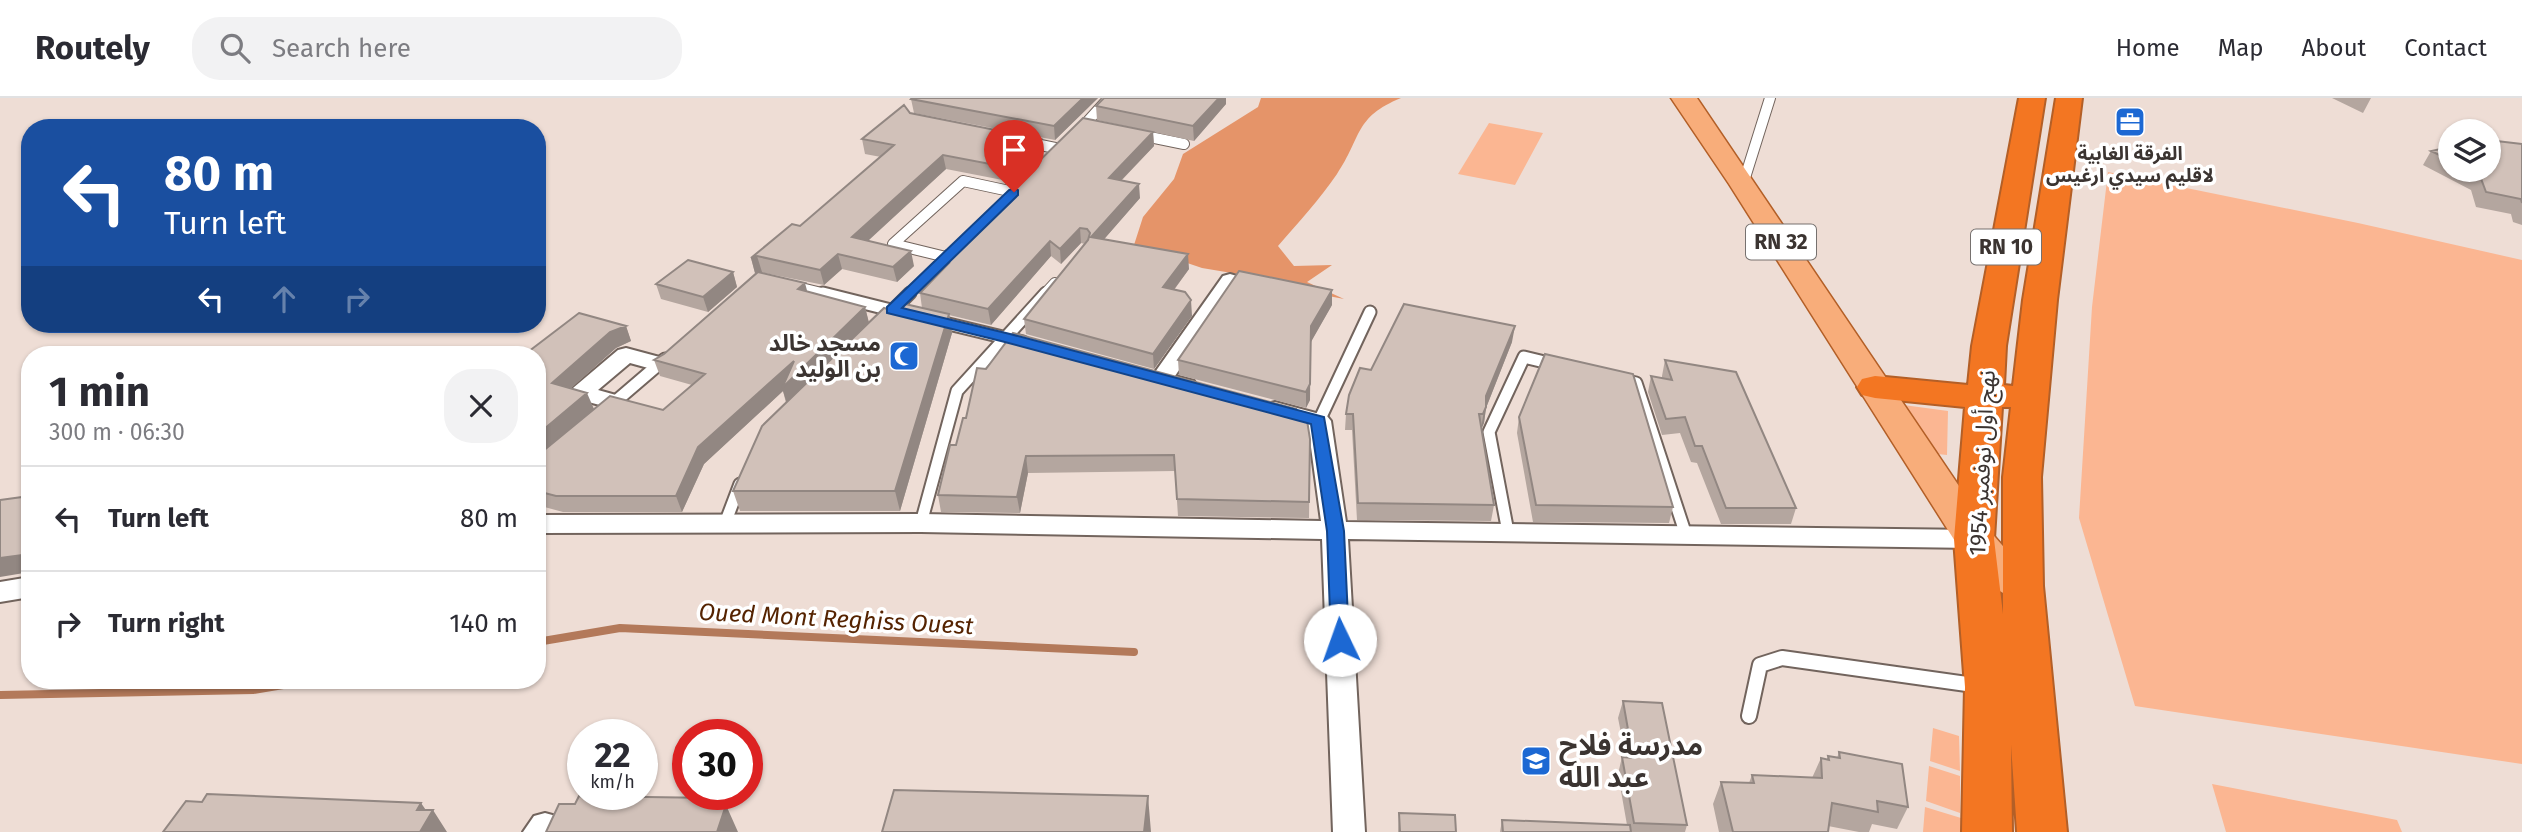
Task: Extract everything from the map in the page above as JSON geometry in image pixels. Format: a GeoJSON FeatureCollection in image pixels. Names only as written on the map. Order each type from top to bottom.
{"type":"FeatureCollection","features":[{"type":"Feature","properties":{"kind":"highway","name":"نهج أول نوفمبر 1954"},"geometry":{"type":"LineString","coordinates":[[1987,832],[1988,687],[1974,539],[1985,382],[2032,98]]}},
{"type":"Feature","properties":{"kind":"highway","name":"نهج أول نوفمبر 1954"},"geometry":{"type":"LineString","coordinates":[[2042,832],[2022,586],[2022,477],[2040,300],[2069,98]]}},
{"type":"Feature","properties":{"kind":"highway"},"geometry":{"type":"LineString","coordinates":[[1892,389],[1985,382],[2010,396],[2031,390]]}},
{"type":"Feature","properties":{"kind":"main road","name":"RN 32"},"geometry":{"type":"LineString","coordinates":[[1684,98],[1892,389],[1974,539],[2002,571],[2022,586]]}},
{"type":"Feature","properties":{"kind":"street"},"geometry":{"type":"LineString","coordinates":[[1214,393],[1155,378],[1230,280]]}},
{"type":"Feature","properties":{"kind":"street"},"geometry":{"type":"LineString","coordinates":[[615,402],[581,393],[626,355],[659,364]]}},
{"type":"Feature","properties":{"kind":"street"},"geometry":{"type":"LineString","coordinates":[[1253,404],[1319,421],[1335,531],[1349,832]]}},
{"type":"Feature","properties":{"kind":"street"},"geometry":{"type":"LineString","coordinates":[[546,524],[724,526],[921,523],[1974,539]]}},
{"type":"Feature","properties":{"kind":"street"},"geometry":{"type":"LineString","coordinates":[[0,592],[21,588]]}},
{"type":"Feature","properties":{"kind":"lane"},"geometry":{"type":"LineString","coordinates":[[1051,158],[1109,98]]}},
{"type":"Feature","properties":{"kind":"lane"},"geometry":{"type":"LineString","coordinates":[[1743,184],[1770,98]]}},
{"type":"Feature","properties":{"kind":"lane"},"geometry":{"type":"LineString","coordinates":[[1085,125],[1097,127]]}},
{"type":"Feature","properties":{"kind":"lane"},"geometry":{"type":"LineString","coordinates":[[1135,134],[1184,144]]}},
{"type":"Feature","properties":{"kind":"lane"},"geometry":{"type":"LineString","coordinates":[[1020,141],[1060,149]]}},
{"type":"Feature","properties":{"kind":"lane"},"geometry":{"type":"LineString","coordinates":[[946,257],[893,244],[963,181],[1014,192]]}},
{"type":"Feature","properties":{"kind":"lane"},"geometry":{"type":"LineString","coordinates":[[1004,201],[1023,184]]}},
{"type":"Feature","properties":{"kind":"lane"},"geometry":{"type":"LineString","coordinates":[[882,320],[956,248]]}},
{"type":"Feature","properties":{"kind":"lane"},"geometry":{"type":"LineString","coordinates":[[921,523],[957,391],[1067,269]]}},
{"type":"Feature","properties":{"kind":"lane"},"geometry":{"type":"LineString","coordinates":[[787,285],[917,316]]}},
{"type":"Feature","properties":{"kind":"lane"},"geometry":{"type":"LineString","coordinates":[[1319,421],[1370,312]]}},
{"type":"Feature","properties":{"kind":"lane"},"geometry":{"type":"LineString","coordinates":[[930,319],[1031,344]]}},
{"type":"Feature","properties":{"kind":"lane"},"geometry":{"type":"LineString","coordinates":[[595,418],[679,347]]}},
{"type":"Feature","properties":{"kind":"lane"},"geometry":{"type":"LineString","coordinates":[[1508,532],[1489,432],[1524,357],[1574,369]]}},
{"type":"Feature","properties":{"kind":"lane"},"geometry":{"type":"LineString","coordinates":[[1611,377],[1636,383],[1686,536]]}},
{"type":"Feature","properties":{"kind":"lane"},"geometry":{"type":"LineString","coordinates":[[724,526],[744,474]]}},
{"type":"Feature","properties":{"kind":"lane"},"geometry":{"type":"LineString","coordinates":[[1749,716],[1760,666],[1782,658],[1988,687]]}},
{"type":"Feature","properties":{"kind":"shaded area"},"geometry":{"type":"Polygon","coordinates":[[[1261,98],[1401,98],[1386,105],[1367,121],[1330,183],[1278,246],[1294,266],[1332,265],[1307,282],[1344,299],[1308,292],[1286,282],[1202,268],[1134,245],[1143,217],[1174,179],[1183,154],[1258,107],[1261,98]]]}},
{"type":"Feature","properties":{"kind":"shaded area"},"geometry":{"type":"Polygon","coordinates":[[[1489,123],[1543,133],[1515,185],[1458,174],[1489,123]]]}},
{"type":"Feature","properties":{"kind":"shaded area"},"geometry":{"type":"Polygon","coordinates":[[[2108,172],[2522,260],[2522,764],[2135,706],[2079,518],[2092,307],[2108,172]]]}},
{"type":"Feature","properties":{"kind":"shaded area"},"geometry":{"type":"Polygon","coordinates":[[[1896,404],[1948,411],[1947,455],[1928,453],[1896,404]]]}},
{"type":"Feature","properties":{"kind":"shaded area"},"geometry":{"type":"Polygon","coordinates":[[[1933,728],[1959,736],[1960,771],[1930,761],[1933,728]]]}},
{"type":"Feature","properties":{"kind":"shaded area"},"geometry":{"type":"Polygon","coordinates":[[[1929,766],[1960,776],[1960,813],[1926,801],[1929,766]]]}},
{"type":"Feature","properties":{"kind":"shaded area"},"geometry":{"type":"Polygon","coordinates":[[[2212,784],[2397,820],[2402,832],[2226,832],[2212,784]]]}},
{"type":"Feature","properties":{"kind":"shaded area"},"geometry":{"type":"Polygon","coordinates":[[[1925,807],[1961,818],[1961,832],[1923,832],[1925,807]]]}},
{"type":"Feature","properties":{"kind":"building"},"geometry":{"type":"Polygon","coordinates":[[[912,98],[1083,98],[1054,126],[912,98]]]}},
{"type":"Feature","properties":{"kind":"building"},"geometry":{"type":"Polygon","coordinates":[[[1104,98],[1219,98],[1193,126],[1096,106],[1104,98]]]}},
{"type":"Feature","properties":{"kind":"building"},"geometry":{"type":"Polygon","coordinates":[[[904,105],[910,113],[1041,139],[1011,168],[943,155],[852,237],[911,251],[893,267],[838,254],[820,270],[757,256],[751,258],[792,224],[800,226],[894,145],[862,139],[904,105]]]}},
{"type":"Feature","properties":{"kind":"building"},"geometry":{"type":"Polygon","coordinates":[[[1083,118],[1153,132],[1109,178],[1139,184],[1091,237],[1188,254],[1163,287],[1185,292],[1191,300],[1153,354],[1024,319],[1088,240],[1090,233],[1087,229],[1080,228],[1060,249],[1050,241],[988,309],[920,293],[949,263],[937,260],[1032,172],[1029,171],[1083,118]]]}},
{"type":"Feature","properties":{"kind":"building"},"geometry":{"type":"Polygon","coordinates":[[[2501,142],[2522,144],[2522,203],[2521,199],[2486,192],[2482,182],[2501,182],[2501,142]]]}},
{"type":"Feature","properties":{"kind":"building"},"geometry":{"type":"Polygon","coordinates":[[[688,260],[733,272],[703,297],[656,284],[688,260]]]}},
{"type":"Feature","properties":{"kind":"building"},"geometry":{"type":"Polygon","coordinates":[[[1239,271],[1332,290],[1311,326],[1310,384],[1306,392],[1178,360],[1239,271]]]}},
{"type":"Feature","properties":{"kind":"building"},"geometry":{"type":"Polygon","coordinates":[[[758,272],[805,283],[798,289],[865,307],[782,388],[794,361],[698,447],[676,496],[556,496],[546,493],[546,449],[610,396],[663,410],[705,374],[654,360],[758,272]]]}},
{"type":"Feature","properties":{"kind":"building"},"geometry":{"type":"Polygon","coordinates":[[[905,304],[949,314],[895,491],[733,491],[762,426],[884,308],[897,312],[905,304]]]}},
{"type":"Feature","properties":{"kind":"building"},"geometry":{"type":"Polygon","coordinates":[[[1404,304],[1515,326],[1486,396],[1486,407],[1483,414],[1479,414],[1494,505],[1358,503],[1353,414],[1346,414],[1349,395],[1360,368],[1371,370],[1404,304]]]}},
{"type":"Feature","properties":{"kind":"building"},"geometry":{"type":"Polygon","coordinates":[[[579,313],[626,326],[610,332],[552,383],[587,393],[546,427],[546,346],[536,346],[579,313]]]}},
{"type":"Feature","properties":{"kind":"building"},"geometry":{"type":"Polygon","coordinates":[[[1013,333],[1296,409],[1295,411],[1306,414],[1310,439],[1309,502],[1177,499],[1174,455],[1026,456],[1017,497],[938,495],[950,445],[956,445],[963,418],[966,418],[977,368],[986,369],[1013,333]]]}},
{"type":"Feature","properties":{"kind":"building"},"geometry":{"type":"Polygon","coordinates":[[[1545,354],[1633,374],[1673,507],[1536,505],[1519,417],[1545,354]]]}},
{"type":"Feature","properties":{"kind":"building"},"geometry":{"type":"Polygon","coordinates":[[[1665,360],[1736,372],[1796,508],[1726,508],[1702,446],[1695,446],[1685,417],[1666,419],[1651,376],[1672,380],[1665,360]]]}},
{"type":"Feature","properties":{"kind":"building"},"geometry":{"type":"Polygon","coordinates":[[[21,497],[21,555],[0,558],[0,500],[21,497]]]}},
{"type":"Feature","properties":{"kind":"building"},"geometry":{"type":"Polygon","coordinates":[[[1623,701],[1662,703],[1687,825],[1634,823],[1622,757],[1633,758],[1623,701]]]}},
{"type":"Feature","properties":{"kind":"building"},"geometry":{"type":"Polygon","coordinates":[[[1839,752],[1902,764],[1908,807],[1877,801],[1878,812],[1832,803],[1828,832],[1733,832],[1721,782],[1754,783],[1752,775],[1822,778],[1821,758],[1840,758],[1839,752]]]}},
{"type":"Feature","properties":{"kind":"building"},"geometry":{"type":"Polygon","coordinates":[[[894,790],[1148,796],[1144,832],[882,832],[894,790]]]}},
{"type":"Feature","properties":{"kind":"building"},"geometry":{"type":"Polygon","coordinates":[[[207,794],[421,803],[417,810],[433,810],[420,832],[163,832],[186,801],[202,802],[207,794]]]}},
{"type":"Feature","properties":{"kind":"building"},"geometry":{"type":"Polygon","coordinates":[[[658,797],[672,797],[672,810],[724,810],[717,832],[546,832],[559,804],[567,804],[567,810],[658,810],[658,797]]]}},
{"type":"Feature","properties":{"kind":"building"},"geometry":{"type":"Polygon","coordinates":[[[1399,813],[1455,815],[1456,832],[1400,832],[1399,813]]]}},
{"type":"Feature","properties":{"kind":"building"},"geometry":{"type":"Polygon","coordinates":[[[1502,820],[1630,825],[1631,832],[1503,832],[1502,820]]]}},
{"type":"Feature","properties":{"kind":"waterway","name":"Oued Mont Reghiss Ouest"},"geometry":{"type":"LineString","coordinates":[[546,640],[620,628],[1134,652]]}},
{"type":"Feature","properties":{"kind":"waterway","name":"Oued Mont Reghiss Ouest"},"geometry":{"type":"LineString","coordinates":[[0,695],[259,689]]}},
{"type":"Feature","properties":{"kind":"place","name":"الفرقة الغابية لاقليم سيدي ارغيس"},"geometry":{"type":"Point","coordinates":[2130,122]}},
{"type":"Feature","properties":{"kind":"place","name":"مسجد خالد بن الوليد"},"geometry":{"type":"Point","coordinates":[904,356]}},
{"type":"Feature","properties":{"kind":"place","name":"مدرسة فلاح عبد الله"},"geometry":{"type":"Point","coordinates":[1536,761]}},
{"type":"Feature","properties":{"kind":"route"},"geometry":{"type":"LineString","coordinates":[[1014,192],[892,310],[1005,337],[1319,421],[1335,531],[1340,640]]}}]}
